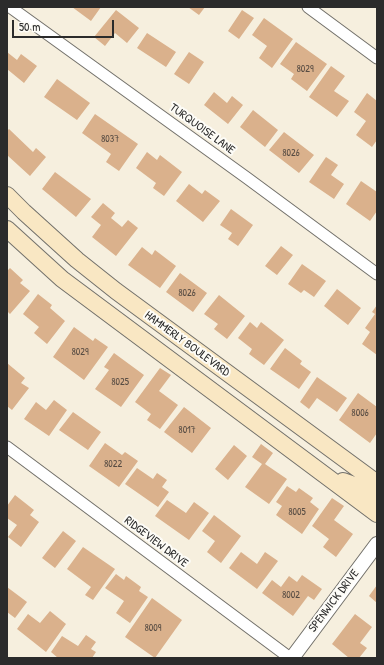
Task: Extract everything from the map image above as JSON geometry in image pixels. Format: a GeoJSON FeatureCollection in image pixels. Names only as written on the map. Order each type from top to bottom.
{"type":"FeatureCollection","features":[{"type":"Feature","properties":{"kind":"main road","name":"HAMMERLY BOULEVARD"},"geometry":{"type":"LineString","coordinates":[[7,195],[77,260],[116,291],[377,482]]}},
{"type":"Feature","properties":{"kind":"main road","name":"HAMMERLY BOULEVARD"},"geometry":{"type":"LineString","coordinates":[[7,229],[62,279],[377,514]]}},
{"type":"Feature","properties":{"kind":"main road"},"geometry":{"type":"LineString","coordinates":[[62,279],[77,260]]}},
{"type":"Feature","properties":{"kind":"main road"},"geometry":{"type":"LineString","coordinates":[[208,387],[221,369]]}},
{"type":"Feature","properties":{"kind":"main road"},"geometry":{"type":"LineString","coordinates":[[323,473],[365,489],[377,498]]}},
{"type":"Feature","properties":{"kind":"street","name":"TURQUOISE LANE"},"geometry":{"type":"LineString","coordinates":[[10,7],[248,178],[377,274]]}},
{"type":"Feature","properties":{"kind":"street"},"geometry":{"type":"LineString","coordinates":[[308,7],[377,58]]}},
{"type":"Feature","properties":{"kind":"street","name":"RIDGEVIEW DRIVE"},"geometry":{"type":"LineString","coordinates":[[7,447],[291,658]]}},
{"type":"Feature","properties":{"kind":"street","name":"SPENWICK DRIVE"},"geometry":{"type":"LineString","coordinates":[[291,658],[377,544]]}},
{"type":"Feature","properties":{"kind":"building"},"geometry":{"type":"Polygon","coordinates":[[[72,7],[101,7],[91,21],[72,7]]]}},
{"type":"Feature","properties":{"kind":"building"},"geometry":{"type":"Polygon","coordinates":[[[188,7],[205,7],[199,15],[188,7]]]}},
{"type":"Feature","properties":{"kind":"building"},"geometry":{"type":"Polygon","coordinates":[[[116,10],[139,28],[127,43],[115,33],[105,46],[94,37],[116,10]]]}},
{"type":"Feature","properties":{"kind":"building"},"geometry":{"type":"Polygon","coordinates":[[[242,10],[254,18],[239,39],[228,31],[242,10]]]}},
{"type":"Feature","properties":{"kind":"building"},"geometry":{"type":"Polygon","coordinates":[[[264,18],[293,39],[272,68],[259,58],[267,46],[252,35],[264,18]]]}},
{"type":"Feature","properties":{"kind":"building"},"geometry":{"type":"Polygon","coordinates":[[[147,33],[176,52],[166,67],[137,48],[147,33]]]}},
{"type":"Feature","properties":{"kind":"building"},"geometry":{"type":"Polygon","coordinates":[[[296,42],[327,64],[307,91],[291,79],[294,74],[280,64],[296,42]]]}},
{"type":"Feature","properties":{"kind":"building"},"geometry":{"type":"Polygon","coordinates":[[[7,52],[17,60],[21,54],[37,66],[24,83],[7,69],[7,52]]]}},
{"type":"Feature","properties":{"kind":"building"},"geometry":{"type":"Polygon","coordinates":[[[189,52],[204,62],[189,84],[174,74],[189,52]]]}},
{"type":"Feature","properties":{"kind":"building"},"geometry":{"type":"Polygon","coordinates":[[[331,66],[345,76],[334,91],[349,101],[337,117],[309,97],[331,66]]]}},
{"type":"Feature","properties":{"kind":"building"},"geometry":{"type":"Polygon","coordinates":[[[57,79],[90,103],[77,120],[44,97],[57,79]]]}},
{"type":"Feature","properties":{"kind":"building"},"geometry":{"type":"Polygon","coordinates":[[[214,92],[227,103],[232,96],[243,105],[228,124],[204,105],[214,92]]]}},
{"type":"Feature","properties":{"kind":"building"},"geometry":{"type":"Polygon","coordinates":[[[367,93],[377,101],[377,140],[372,147],[356,135],[366,121],[354,112],[367,93]]]}},
{"type":"Feature","properties":{"kind":"building"},"geometry":{"type":"Polygon","coordinates":[[[253,110],[278,130],[265,147],[240,127],[253,110]]]}},
{"type":"Feature","properties":{"kind":"building"},"geometry":{"type":"Polygon","coordinates":[[[95,114],[138,144],[119,171],[106,162],[111,154],[82,133],[95,114]]]}},
{"type":"Feature","properties":{"kind":"building"},"geometry":{"type":"Polygon","coordinates":[[[9,129],[33,152],[36,148],[46,157],[30,176],[7,155],[7,131],[9,129]]]}},
{"type":"Feature","properties":{"kind":"building"},"geometry":{"type":"Polygon","coordinates":[[[284,132],[314,155],[299,173],[269,150],[284,132]]]}},
{"type":"Feature","properties":{"kind":"building"},"geometry":{"type":"Polygon","coordinates":[[[147,152],[157,160],[160,155],[182,172],[164,196],[153,188],[156,183],[136,168],[147,152]]]}},
{"type":"Feature","properties":{"kind":"building"},"geometry":{"type":"Polygon","coordinates":[[[326,157],[338,165],[331,175],[344,184],[334,199],[309,182],[326,157]]]}},
{"type":"Feature","properties":{"kind":"building"},"geometry":{"type":"Polygon","coordinates":[[[55,172],[91,199],[76,217],[42,189],[55,172]]]}},
{"type":"Feature","properties":{"kind":"building"},"geometry":{"type":"Polygon","coordinates":[[[361,181],[377,192],[377,211],[370,221],[346,204],[361,181]]]}},
{"type":"Feature","properties":{"kind":"building"},"geometry":{"type":"Polygon","coordinates":[[[189,184],[202,194],[205,190],[220,201],[203,222],[176,201],[189,184]]]}},
{"type":"Feature","properties":{"kind":"building"},"geometry":{"type":"Polygon","coordinates":[[[103,203],[115,213],[111,218],[122,227],[128,220],[138,228],[116,256],[92,237],[101,225],[91,217],[103,203]]]}},
{"type":"Feature","properties":{"kind":"building"},"geometry":{"type":"Polygon","coordinates":[[[231,209],[253,225],[238,246],[228,239],[232,233],[220,225],[231,209]]]}},
{"type":"Feature","properties":{"kind":"building"},"geometry":{"type":"Polygon","coordinates":[[[281,246],[293,255],[277,275],[265,266],[281,246]]]}},
{"type":"Feature","properties":{"kind":"building"},"geometry":{"type":"Polygon","coordinates":[[[142,247],[152,255],[155,250],[176,266],[160,288],[128,265],[142,247]]]}},
{"type":"Feature","properties":{"kind":"building"},"geometry":{"type":"Polygon","coordinates":[[[302,264],[326,281],[314,297],[304,290],[301,293],[288,284],[302,264]]]}},
{"type":"Feature","properties":{"kind":"building"},"geometry":{"type":"Polygon","coordinates":[[[10,268],[23,280],[20,283],[30,291],[10,314],[7,311],[7,271],[10,268]]]}},
{"type":"Feature","properties":{"kind":"building"},"geometry":{"type":"Polygon","coordinates":[[[180,273],[207,293],[193,312],[166,292],[180,273]]]}},
{"type":"Feature","properties":{"kind":"building"},"geometry":{"type":"Polygon","coordinates":[[[337,289],[361,308],[348,325],[324,306],[337,289]]]}},
{"type":"Feature","properties":{"kind":"building"},"geometry":{"type":"Polygon","coordinates":[[[38,294],[52,305],[50,308],[65,321],[47,344],[34,333],[39,327],[23,314],[38,294]]]}},
{"type":"Feature","properties":{"kind":"building"},"geometry":{"type":"Polygon","coordinates":[[[219,295],[245,316],[227,339],[214,329],[218,324],[204,314],[219,295]]]}},
{"type":"Feature","properties":{"kind":"building"},"geometry":{"type":"Polygon","coordinates":[[[377,305],[377,355],[362,344],[370,332],[365,328],[375,314],[372,312],[377,305]]]}},
{"type":"Feature","properties":{"kind":"building"},"geometry":{"type":"Polygon","coordinates":[[[250,322],[257,328],[261,322],[284,340],[264,365],[249,354],[252,349],[238,338],[250,322]]]}},
{"type":"Feature","properties":{"kind":"building"},"geometry":{"type":"Polygon","coordinates":[[[74,327],[93,341],[95,338],[108,347],[84,380],[53,357],[74,327]]]}},
{"type":"Feature","properties":{"kind":"building"},"geometry":{"type":"Polygon","coordinates":[[[285,348],[302,361],[300,364],[311,372],[299,389],[270,369],[285,348]]]}},
{"type":"Feature","properties":{"kind":"building"},"geometry":{"type":"Polygon","coordinates":[[[114,353],[144,375],[121,407],[95,389],[109,370],[104,367],[114,353]]]}},
{"type":"Feature","properties":{"kind":"building"},"geometry":{"type":"Polygon","coordinates":[[[7,363],[25,378],[21,383],[29,388],[12,410],[7,406],[7,363]]]}},
{"type":"Feature","properties":{"kind":"building"},"geometry":{"type":"Polygon","coordinates":[[[160,368],[171,375],[159,391],[178,405],[160,429],[147,420],[151,414],[135,402],[160,368]]]}},
{"type":"Feature","properties":{"kind":"building"},"geometry":{"type":"Polygon","coordinates":[[[317,377],[347,398],[337,412],[317,398],[309,409],[300,402],[317,377]]]}},
{"type":"Feature","properties":{"kind":"building"},"geometry":{"type":"Polygon","coordinates":[[[358,393],[377,407],[377,433],[370,443],[339,420],[358,393]]]}},
{"type":"Feature","properties":{"kind":"building"},"geometry":{"type":"Polygon","coordinates":[[[54,400],[67,410],[49,436],[24,419],[36,402],[46,410],[54,400]]]}},
{"type":"Feature","properties":{"kind":"building"},"geometry":{"type":"Polygon","coordinates":[[[184,407],[211,428],[192,453],[164,432],[184,407]]]}},
{"type":"Feature","properties":{"kind":"building"},"geometry":{"type":"Polygon","coordinates":[[[73,412],[101,432],[88,450],[59,430],[73,412]]]}},
{"type":"Feature","properties":{"kind":"building"},"geometry":{"type":"Polygon","coordinates":[[[105,443],[122,455],[125,452],[138,461],[119,487],[89,466],[105,443]]]}},
{"type":"Feature","properties":{"kind":"building"},"geometry":{"type":"Polygon","coordinates":[[[261,444],[273,453],[265,464],[287,479],[269,504],[245,487],[262,464],[252,457],[261,444]]]}},
{"type":"Feature","properties":{"kind":"building"},"geometry":{"type":"Polygon","coordinates":[[[234,445],[247,456],[228,480],[215,469],[234,445]]]}},
{"type":"Feature","properties":{"kind":"building"},"geometry":{"type":"Polygon","coordinates":[[[137,468],[153,479],[157,473],[167,480],[162,487],[169,492],[158,507],[125,484],[137,468]]]}},
{"type":"Feature","properties":{"kind":"building"},"geometry":{"type":"Polygon","coordinates":[[[287,486],[296,492],[299,488],[313,498],[310,502],[319,509],[302,534],[276,515],[282,506],[276,502],[287,486]]]}},
{"type":"Feature","properties":{"kind":"building"},"geometry":{"type":"Polygon","coordinates":[[[15,495],[34,510],[30,515],[39,522],[21,547],[8,537],[17,525],[7,518],[7,506],[15,495]]]}},
{"type":"Feature","properties":{"kind":"building"},"geometry":{"type":"Polygon","coordinates":[[[332,498],[344,506],[334,520],[353,534],[336,557],[323,547],[329,539],[312,526],[332,498]]]}},
{"type":"Feature","properties":{"kind":"building"},"geometry":{"type":"Polygon","coordinates":[[[167,500],[186,513],[194,502],[209,513],[189,540],[155,516],[167,500]]]}},
{"type":"Feature","properties":{"kind":"building"},"geometry":{"type":"Polygon","coordinates":[[[214,515],[241,536],[221,563],[207,552],[215,541],[202,531],[214,515]]]}},
{"type":"Feature","properties":{"kind":"building"},"geometry":{"type":"Polygon","coordinates":[[[63,531],[76,541],[55,568],[42,558],[63,531]]]}},
{"type":"Feature","properties":{"kind":"building"},"geometry":{"type":"Polygon","coordinates":[[[83,547],[115,569],[93,600],[85,595],[91,587],[67,569],[83,547]]]}},
{"type":"Feature","properties":{"kind":"building"},"geometry":{"type":"Polygon","coordinates":[[[241,552],[257,564],[265,552],[278,561],[257,589],[229,568],[241,552]]]}},
{"type":"Feature","properties":{"kind":"building"},"geometry":{"type":"Polygon","coordinates":[[[116,574],[124,580],[126,576],[141,587],[139,591],[148,597],[130,623],[116,613],[124,601],[105,588],[116,574]]]}},
{"type":"Feature","properties":{"kind":"building"},"geometry":{"type":"Polygon","coordinates":[[[302,575],[322,589],[314,600],[308,596],[293,616],[262,593],[272,580],[281,587],[289,576],[297,582],[302,575]]]}},
{"type":"Feature","properties":{"kind":"building"},"geometry":{"type":"Polygon","coordinates":[[[377,585],[377,603],[369,596],[377,585]]]}},
{"type":"Feature","properties":{"kind":"building"},"geometry":{"type":"Polygon","coordinates":[[[7,587],[27,602],[15,618],[7,612],[7,587]]]}},
{"type":"Feature","properties":{"kind":"building"},"geometry":{"type":"Polygon","coordinates":[[[152,598],[182,620],[155,658],[125,637],[152,598]]]}},
{"type":"Feature","properties":{"kind":"building"},"geometry":{"type":"Polygon","coordinates":[[[50,611],[66,624],[46,652],[17,629],[28,614],[40,623],[50,611]]]}},
{"type":"Feature","properties":{"kind":"building"},"geometry":{"type":"Polygon","coordinates":[[[355,614],[372,627],[360,643],[367,648],[359,658],[349,658],[332,644],[355,614]]]}},
{"type":"Feature","properties":{"kind":"building"},"geometry":{"type":"Polygon","coordinates":[[[86,635],[96,642],[91,649],[96,652],[92,658],[58,658],[51,652],[62,636],[78,646],[86,635]]]}}]}
